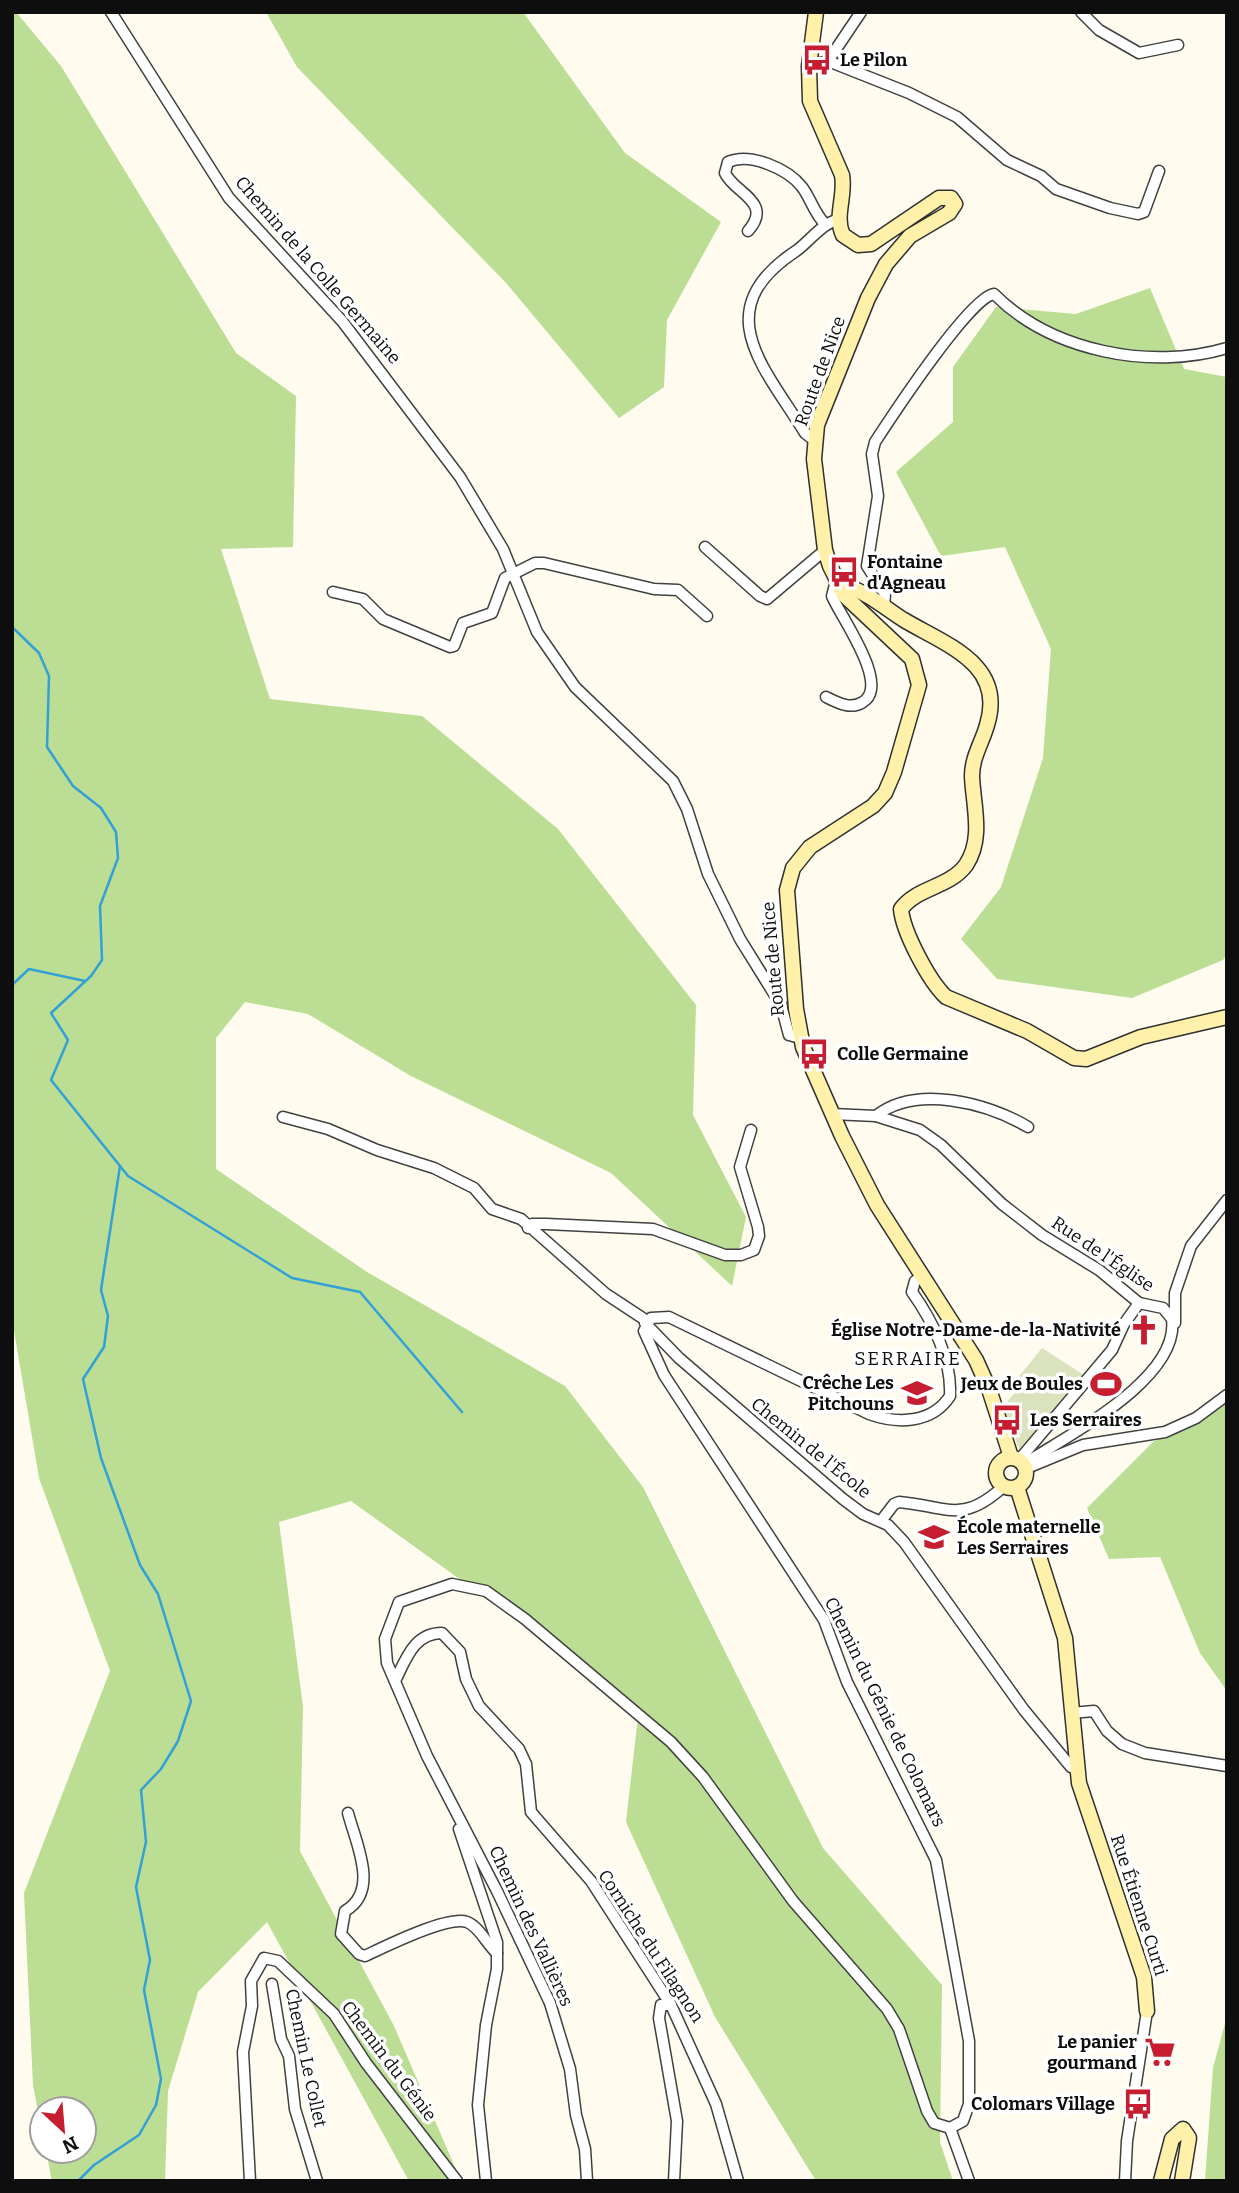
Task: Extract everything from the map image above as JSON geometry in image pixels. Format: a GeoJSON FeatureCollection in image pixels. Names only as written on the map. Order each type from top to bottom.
{"type":"FeatureCollection","features":[{"type":"Feature","properties":{"kind":"main road"},"geometry":{"type":"LineString","coordinates":[[816,12],[808,85],[814,116],[842,174],[844,185],[831,222]]}},
{"type":"Feature","properties":{"kind":"main road","name":"Route de Nice"},"geometry":{"type":"LineString","coordinates":[[831,222],[851,242],[863,245],[883,238],[939,198],[951,198],[955,204],[949,213],[910,236],[886,264],[868,298],[822,409],[815,441],[815,470],[825,550],[838,584],[853,604],[906,651],[918,670],[919,685],[894,772],[885,793],[873,806],[810,847],[790,876],[787,890],[789,931],[800,1038],[832,1114],[877,1205],[979,1367],[1020,1463]]}},
{"type":"Feature","properties":{"kind":"main road"},"geometry":{"type":"LineString","coordinates":[[838,584],[855,587],[972,662],[982,673],[992,699],[987,728],[974,758],[972,773],[976,825],[968,862],[958,874],[914,896],[901,909],[906,928],[938,989],[946,997],[1027,1031],[1074,1058],[1086,1059],[1141,1037],[1227,1017]]}},
{"type":"Feature","properties":{"kind":"main road"},"geometry":{"type":"LineString","coordinates":[[1000,1463],[1020,1463],[1026,1478],[1010,1486],[997,1478],[996,1470],[1000,1463]]}},
{"type":"Feature","properties":{"kind":"main road","name":"Rue Étienne Curti"},"geometry":{"type":"LineString","coordinates":[[1010,1486],[1065,1638],[1076,1768],[1082,1795],[1144,1977],[1147,2011]]}},
{"type":"Feature","properties":{"kind":"main road"},"geometry":{"type":"LineString","coordinates":[[1161,2181],[1174,2134],[1183,2129],[1189,2138],[1182,2181]]}},
{"type":"Feature","properties":{"kind":"street","name":"Chemin de la Colle Germaine"},"geometry":{"type":"LineString","coordinates":[[111,12],[229,198],[342,321],[460,477],[514,574],[537,632],[575,687],[673,781],[687,809],[708,874],[740,939],[781,1005],[789,1035],[800,1038]]}},
{"type":"Feature","properties":{"kind":"street"},"geometry":{"type":"LineString","coordinates":[[828,61],[861,12]]}},
{"type":"Feature","properties":{"kind":"street"},"geometry":{"type":"LineString","coordinates":[[1080,12],[1099,30],[1139,53],[1178,45]]}},
{"type":"Feature","properties":{"kind":"street"},"geometry":{"type":"LineString","coordinates":[[809,66],[828,61],[932,103],[966,124],[1016,167],[1041,176],[1056,189],[1081,199],[1122,211],[1144,212],[1158,171]]}},
{"type":"Feature","properties":{"kind":"street"},"geometry":{"type":"LineString","coordinates":[[748,231],[754,221],[756,209],[749,196],[724,173],[729,162],[736,158],[765,164],[793,177],[831,222],[815,238],[782,259],[764,278],[748,314],[755,355],[804,433],[815,441]]}},
{"type":"Feature","properties":{"kind":"street"},"geometry":{"type":"LineString","coordinates":[[884,607],[885,594],[867,566],[878,496],[872,454],[875,442],[961,321],[986,295],[994,294],[1043,329],[1084,348],[1170,355],[1227,348]]}},
{"type":"Feature","properties":{"kind":"street"},"geometry":{"type":"LineString","coordinates":[[705,547],[760,596],[767,599],[825,550]]}},
{"type":"Feature","properties":{"kind":"street"},"geometry":{"type":"LineString","coordinates":[[333,592],[363,599],[383,619],[450,648],[454,646],[463,623],[492,613],[500,584],[535,562],[654,589],[678,590],[707,616]]}},
{"type":"Feature","properties":{"kind":"street"},"geometry":{"type":"LineString","coordinates":[[827,697],[854,705],[864,702],[870,693],[868,665],[832,596],[838,584]]}},
{"type":"Feature","properties":{"kind":"street"},"geometry":{"type":"LineString","coordinates":[[876,1116],[899,1104],[952,1101],[987,1106],[1028,1127]]}},
{"type":"Feature","properties":{"kind":"street","name":"Rue de l'Église"},"geometry":{"type":"LineString","coordinates":[[832,1114],[876,1116],[920,1130],[1014,1214],[1058,1247],[1099,1270],[1139,1303],[1163,1308],[1172,1319],[1173,1329]]}},
{"type":"Feature","properties":{"kind":"street","name":"Chemin de l'École"},"geometry":{"type":"LineString","coordinates":[[283,1117],[328,1129],[406,1161],[434,1168],[474,1188],[492,1209],[521,1219],[528,1228],[606,1294],[646,1322],[679,1358],[773,1440],[855,1508],[881,1521],[904,1542],[1056,1749],[1076,1768]]}},
{"type":"Feature","properties":{"kind":"street"},"geometry":{"type":"LineString","coordinates":[[528,1228],[532,1224],[644,1228],[725,1255],[741,1255],[754,1250],[759,1236],[758,1227],[740,1167],[751,1130]]}},
{"type":"Feature","properties":{"kind":"street"},"geometry":{"type":"LineString","coordinates":[[1020,1463],[1129,1393],[1166,1353],[1173,1329],[1175,1293],[1191,1246],[1227,1200]]}},
{"type":"Feature","properties":{"kind":"street"},"geometry":{"type":"LineString","coordinates":[[646,1322],[656,1315],[668,1317],[869,1413],[896,1421],[914,1420],[935,1412],[945,1403],[950,1385],[930,1319],[912,1292],[915,1281],[923,1276]]}},
{"type":"Feature","properties":{"kind":"street"},"geometry":{"type":"LineString","coordinates":[[1020,1463],[1112,1350],[1124,1324],[1139,1303]]}},
{"type":"Feature","properties":{"kind":"street","name":"Chemin du Génie de Colomars"},"geometry":{"type":"LineString","coordinates":[[646,1322],[645,1338],[664,1375],[824,1620],[844,1674],[936,1860],[969,2041],[969,2104],[962,2121],[950,2127]]}},
{"type":"Feature","properties":{"kind":"street"},"geometry":{"type":"LineString","coordinates":[[1020,1463],[1083,1445],[1165,1432],[1196,1418],[1227,1395]]}},
{"type":"Feature","properties":{"kind":"street"},"geometry":{"type":"LineString","coordinates":[[881,1521],[894,1504],[899,1502],[957,1511],[986,1500],[1010,1486]]}},
{"type":"Feature","properties":{"kind":"street"},"geometry":{"type":"LineString","coordinates":[[486,2181],[478,2105],[497,1942],[455,1818],[457,1813],[427,1756],[394,1681],[387,1663],[385,1639],[393,1610],[405,1598],[452,1584],[486,1591],[525,1619],[671,1742],[703,1777],[793,1901],[887,2009],[899,2029],[927,2111],[934,2123],[950,2127],[969,2181]]}},
{"type":"Feature","properties":{"kind":"street","name":"Corniche du Filagnon"},"geometry":{"type":"LineString","coordinates":[[394,1681],[416,1642],[425,1636],[442,1633],[455,1643],[480,1706],[512,1739],[526,1764],[531,1812],[591,1881],[671,2005],[712,2092],[738,2181]]}},
{"type":"Feature","properties":{"kind":"street"},"geometry":{"type":"LineString","coordinates":[[1071,1713],[1098,1713],[1113,1738],[1146,1753],[1227,1766]]}},
{"type":"Feature","properties":{"kind":"street"},"geometry":{"type":"LineString","coordinates":[[348,1813],[363,1869],[364,1887],[358,1903],[345,1910],[341,1934],[359,1954],[365,1956],[406,1938],[460,1921],[474,1927],[497,1953]]}},
{"type":"Feature","properties":{"kind":"street","name":"Chemin des Vallières"},"geometry":{"type":"LineString","coordinates":[[457,1813],[550,2003],[570,2069],[576,2115],[585,2149],[587,2181]]}},
{"type":"Feature","properties":{"kind":"street","name":"Chemin du Génie"},"geometry":{"type":"LineString","coordinates":[[250,2181],[243,2052],[252,2006],[251,1981],[257,1966],[264,1958],[270,1958],[288,1970],[334,2014],[366,2063],[457,2181]]}},
{"type":"Feature","properties":{"kind":"street","name":"Chemin Le Collet"},"geometry":{"type":"LineString","coordinates":[[272,1984],[281,2039],[289,2056],[295,2109],[317,2181]]}},
{"type":"Feature","properties":{"kind":"street"},"geometry":{"type":"LineString","coordinates":[[671,2005],[661,2005],[659,2018],[677,2120],[674,2181]]}},
{"type":"Feature","properties":{"kind":"street","name":"Rue Étienne Curti"},"geometry":{"type":"LineString","coordinates":[[1125,2181],[1127,2141],[1147,2011]]}},
{"type":"Feature","properties":{"kind":"green space"},"geometry":{"type":"Polygon","coordinates":[[[12,12],[16,12],[61,66],[236,353],[296,396],[293,547],[221,549],[270,699],[422,716],[558,829],[696,1005],[693,1115],[746,1217],[732,1286],[611,1173],[411,1076],[308,1014],[245,1002],[216,1038],[216,1169],[367,1272],[565,1386],[643,1487],[823,1848],[942,1985],[940,2142],[953,2181],[816,2181],[715,2017],[626,1822],[639,1708],[351,1501],[279,1522],[303,1707],[300,1851],[394,2026],[461,2181],[409,2181],[267,1922],[198,1992],[168,2091],[165,2181],[52,2181],[49,2165],[98,2165],[98,2095],[35,2095],[24,1893],[110,1671],[39,1478],[12,1319],[12,12]]]}},
{"type":"Feature","properties":{"kind":"green space"},"geometry":{"type":"Polygon","coordinates":[[[266,12],[523,12],[625,153],[721,222],[667,320],[664,387],[619,418],[507,284],[297,67],[266,12]]]}},
{"type":"Feature","properties":{"kind":"green space"},"geometry":{"type":"Polygon","coordinates":[[[1150,288],[1184,369],[1227,377],[1227,954],[1223,960],[1132,998],[997,979],[961,939],[1001,887],[1043,758],[1051,649],[1005,547],[941,556],[896,472],[953,422],[953,367],[996,307],[1076,314],[1150,288]]]}},
{"type":"Feature","properties":{"kind":"green space"},"geometry":{"type":"Polygon","coordinates":[[[1042,1348],[1084,1375],[1020,1451],[1003,1407],[1021,1385],[1016,1380],[1042,1348]]]}},
{"type":"Feature","properties":{"kind":"green space"},"geometry":{"type":"Polygon","coordinates":[[[1227,1403],[1227,1691],[1200,1653],[1160,1557],[1109,1559],[1087,1508],[1153,1442],[1227,1403]]]}},
{"type":"Feature","properties":{"kind":"green space"},"geometry":{"type":"Polygon","coordinates":[[[1227,2016],[1227,2181],[1205,2181],[1213,2068],[1227,2016]]]}},
{"type":"Feature","properties":{"kind":"waterway"},"geometry":{"type":"LineString","coordinates":[[12,627],[39,653],[49,676],[47,747],[73,786],[101,808],[116,832],[118,858],[100,906],[102,960],[91,976],[51,1013],[68,1040],[51,1080],[128,1176],[292,1278],[360,1292],[462,1412]]}},
{"type":"Feature","properties":{"kind":"waterway"},"geometry":{"type":"LineString","coordinates":[[12,985],[29,969],[85,981]]}},
{"type":"Feature","properties":{"kind":"waterway"},"geometry":{"type":"LineString","coordinates":[[78,2181],[94,2165],[139,2135],[156,2105],[161,2079],[144,1990],[150,1960],[136,1887],[146,1842],[141,1790],[161,1769],[178,1741],[191,1701],[158,1594],[140,1565],[101,1458],[83,1379],[104,1347],[108,1316],[101,1290],[120,1166]]}},
{"type":"Feature","properties":{"kind":"place","name":"Le Pilon"},"geometry":{"type":"Point","coordinates":[817,60]}},
{"type":"Feature","properties":{"kind":"place","name":"Fontaine d'Agneau"},"geometry":{"type":"Point","coordinates":[844,572]}},
{"type":"Feature","properties":{"kind":"place","name":"Colle Germaine"},"geometry":{"type":"Point","coordinates":[814,1054]}},
{"type":"Feature","properties":{"kind":"place","name":"Église Notre-Dame-de-la-Nativité"},"geometry":{"type":"Point","coordinates":[1144,1330]}},
{"type":"Feature","properties":{"kind":"place","name":"Jeux de Boules"},"geometry":{"type":"Point","coordinates":[1106,1384]}},
{"type":"Feature","properties":{"kind":"place","name":"Crêche Les Pitchouns"},"geometry":{"type":"Point","coordinates":[917,1393]}},
{"type":"Feature","properties":{"kind":"place","name":"Les Serraires"},"geometry":{"type":"Point","coordinates":[1007,1420]}},
{"type":"Feature","properties":{"kind":"place","name":"École maternelle Les Serraires"},"geometry":{"type":"Point","coordinates":[934,1537]}},
{"type":"Feature","properties":{"kind":"place","name":"Le panier gourmand"},"geometry":{"type":"Point","coordinates":[1160,2052]}},
{"type":"Feature","properties":{"kind":"place","name":"Colomars Village"},"geometry":{"type":"Point","coordinates":[1138,2104]}},
{"type":"Feature","properties":{"kind":"district","name":"SERRAIRE"},"geometry":{"type":"Point","coordinates":[908,1358]}}]}
